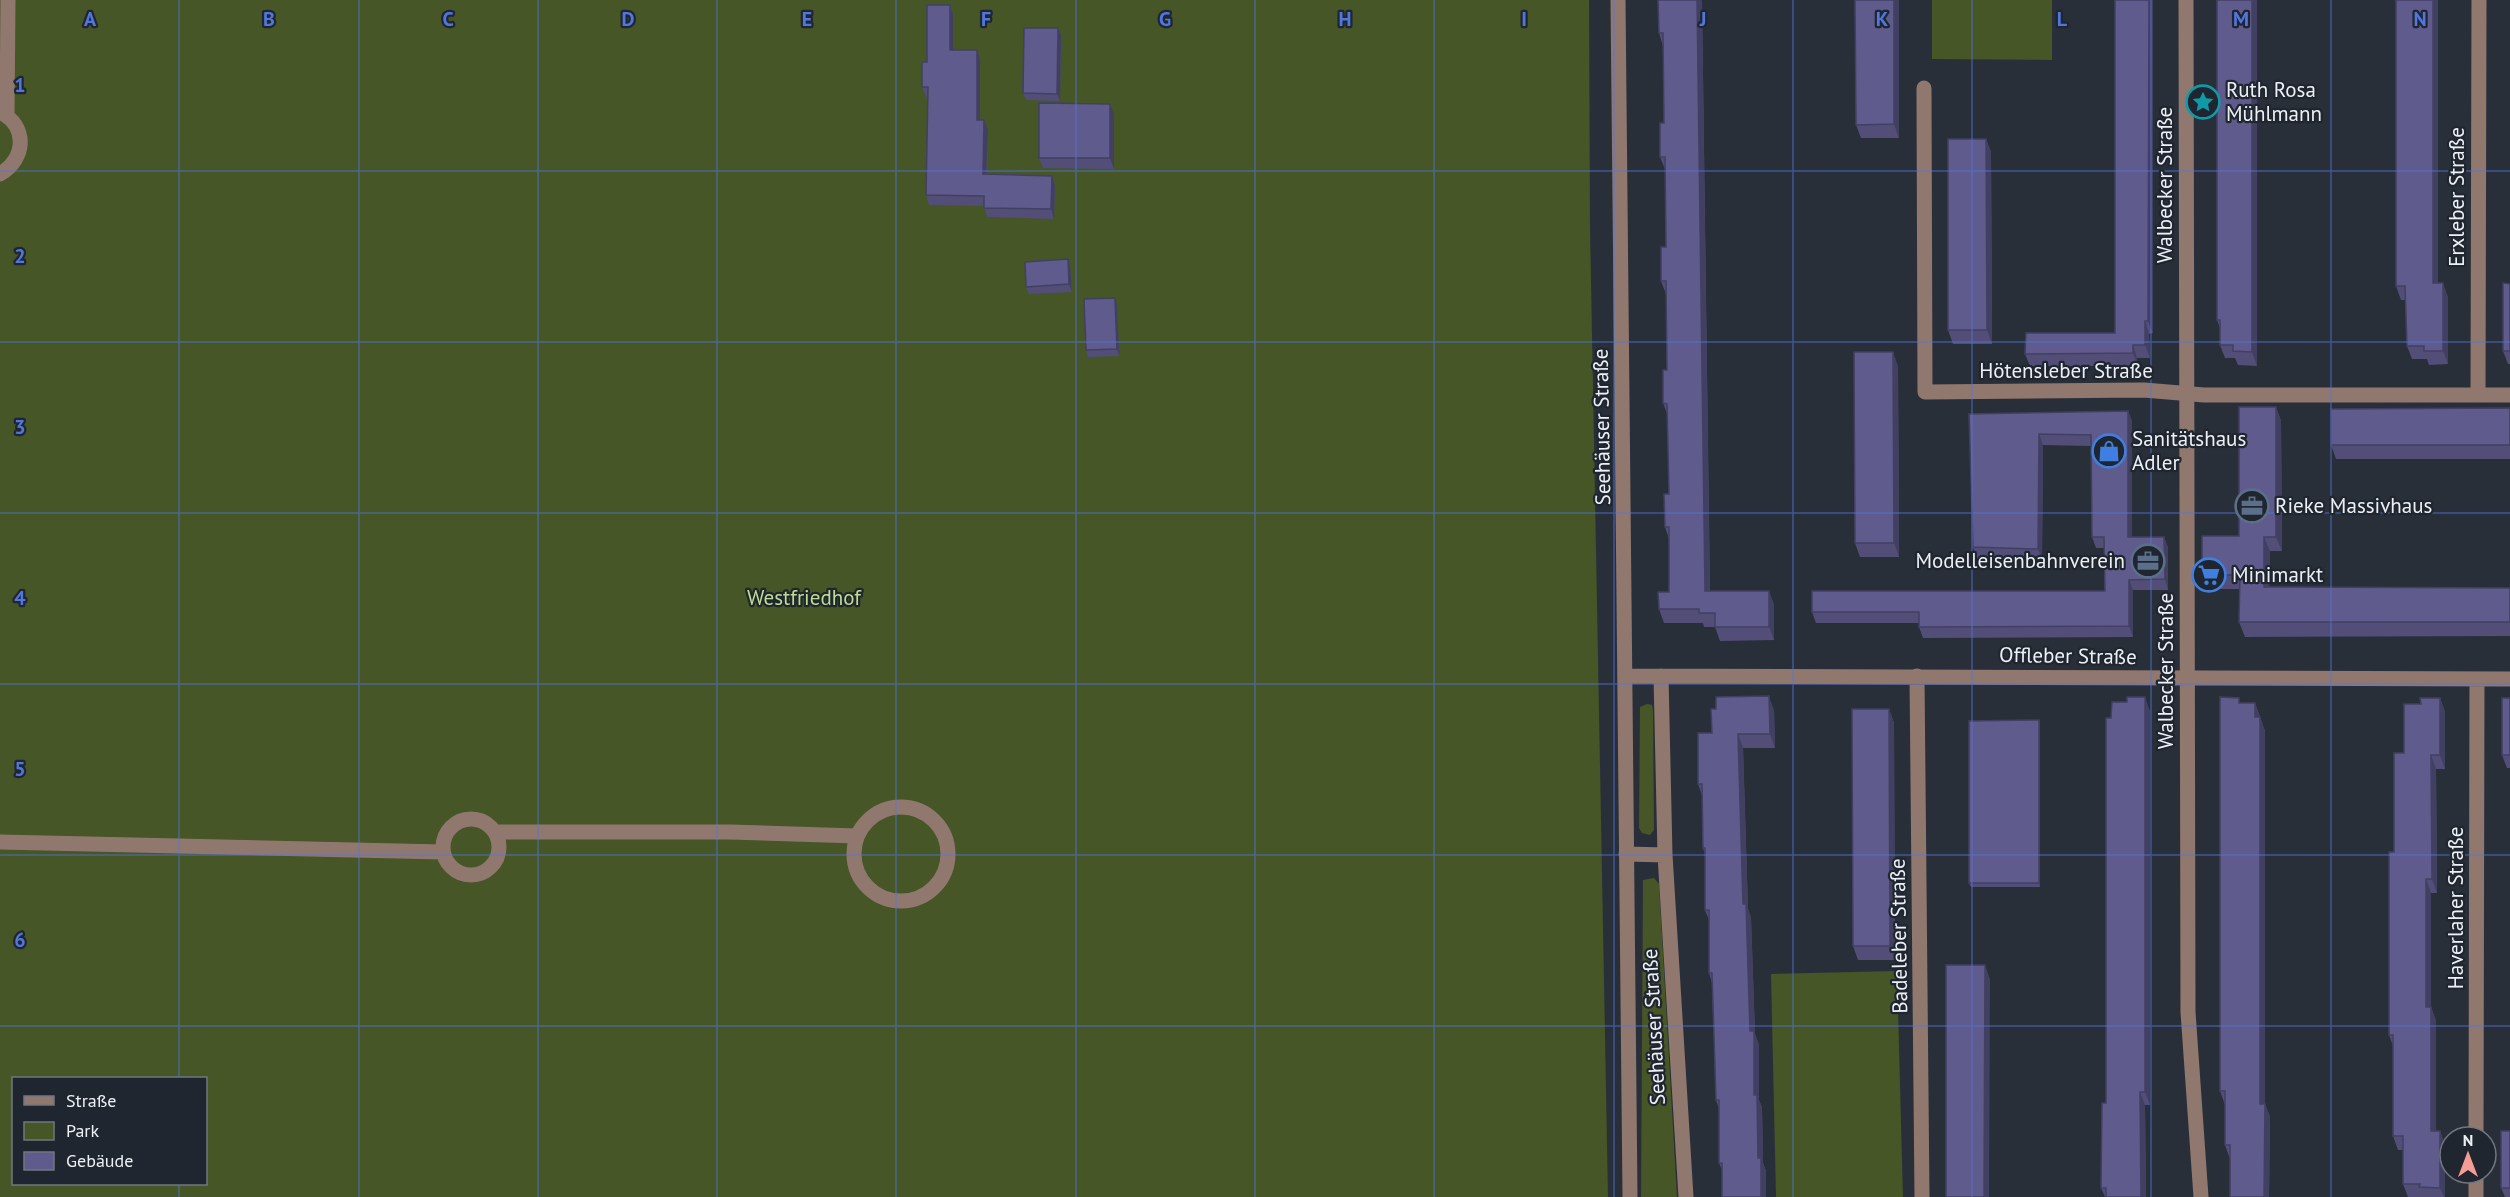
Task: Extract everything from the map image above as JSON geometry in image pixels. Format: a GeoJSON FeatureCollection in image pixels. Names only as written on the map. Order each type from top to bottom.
{"type":"FeatureCollection","features":[{"type":"Feature","properties":{"kind":"street"},"geometry":{"type":"LineString","coordinates":[[0,174],[14,164],[21,142],[16,124],[3,113],[8,0]]}},
{"type":"Feature","properties":{"kind":"street","name":"Seehäuser Straße"},"geometry":{"type":"LineString","coordinates":[[1618,0],[1630,1197]]}},
{"type":"Feature","properties":{"kind":"street","name":"Walbecker Straße"},"geometry":{"type":"LineString","coordinates":[[2186,0],[2188,1012],[2201,1197]]}},
{"type":"Feature","properties":{"kind":"street","name":"Erxleber Straße"},"geometry":{"type":"LineString","coordinates":[[2478,395],[2479,0]]}},
{"type":"Feature","properties":{"kind":"street","name":"Hötensleber Straße"},"geometry":{"type":"LineString","coordinates":[[1924,88],[1925,392],[2144,390],[2186,395],[2510,395]]}},
{"type":"Feature","properties":{"kind":"street","name":"Offleber Straße"},"geometry":{"type":"LineString","coordinates":[[1625,676],[2510,679]]}},
{"type":"Feature","properties":{"kind":"street","name":"Seehäuser Straße"},"geometry":{"type":"LineString","coordinates":[[1661,676],[1665,855],[1686,1197]]}},
{"type":"Feature","properties":{"kind":"street","name":"Badeleber Straße"},"geometry":{"type":"LineString","coordinates":[[1917,676],[1922,1197]]}},
{"type":"Feature","properties":{"kind":"street","name":"Haverlaher Straße"},"geometry":{"type":"LineString","coordinates":[[2476,1125],[2477,679]]}},
{"type":"Feature","properties":{"kind":"street"},"geometry":{"type":"LineString","coordinates":[[897,807],[920,811],[933,820],[943,833],[948,858],[944,874],[930,892],[915,900],[898,902],[884,898],[869,890],[859,877],[854,852],[857,836],[867,821],[881,812],[897,807]]}},
{"type":"Feature","properties":{"kind":"street"},"geometry":{"type":"LineString","coordinates":[[495,831],[499,841],[499,856],[492,867],[484,873],[471,876],[461,874],[446,862],[443,842],[449,829],[457,822],[468,819],[478,820],[495,831],[730,831],[857,836]]}},
{"type":"Feature","properties":{"kind":"street"},"geometry":{"type":"LineString","coordinates":[[0,842],[443,852]]}},
{"type":"Feature","properties":{"kind":"street"},"geometry":{"type":"LineString","coordinates":[[1626,854],[1665,855]]}},
{"type":"Feature","properties":{"kind":"green space","name":"Westfriedhof"},"geometry":{"type":"Polygon","coordinates":[[[0,0],[1589,0],[1590,227],[1608,1197],[0,1197],[0,0]]]}},
{"type":"Feature","properties":{"kind":"green space"},"geometry":{"type":"Polygon","coordinates":[[[1932,0],[2052,0],[2052,60],[1932,59],[1932,0]]]}},
{"type":"Feature","properties":{"kind":"green space"},"geometry":{"type":"Polygon","coordinates":[[[1647,704],[1652,705],[1653,710],[1654,830],[1650,835],[1642,833],[1639,828],[1640,707],[1647,704]]]}},
{"type":"Feature","properties":{"kind":"green space"},"geometry":{"type":"Polygon","coordinates":[[[1654,878],[1659,884],[1677,1197],[1641,1197],[1643,880],[1654,878]]]}},
{"type":"Feature","properties":{"kind":"green space"},"geometry":{"type":"Polygon","coordinates":[[[1897,971],[1903,1197],[1776,1197],[1771,974],[1897,971]]]}},
{"type":"Feature","properties":{"kind":"building"},"geometry":{"type":"Polygon","coordinates":[[[1658,0],[1697,0],[1705,591],[1769,591],[1769,627],[1715,627],[1715,613],[1699,613],[1699,609],[1659,609],[1658,592],[1669,592],[1669,527],[1665,527],[1664,494],[1669,494],[1667,404],[1663,403],[1663,370],[1667,370],[1666,281],[1661,281],[1661,247],[1666,247],[1665,157],[1660,157],[1660,123],[1664,123],[1663,33],[1659,33],[1658,0]]]}},
{"type":"Feature","properties":{"kind":"building"},"geometry":{"type":"Polygon","coordinates":[[[1855,0],[1894,0],[1894,124],[1856,125],[1855,0]]]}},
{"type":"Feature","properties":{"kind":"building"},"geometry":{"type":"Polygon","coordinates":[[[2115,0],[2149,0],[2148,321],[2145,321],[2145,345],[2133,345],[2133,353],[2025,354],[2026,333],[2115,333],[2115,0]]]}},
{"type":"Feature","properties":{"kind":"building"},"geometry":{"type":"Polygon","coordinates":[[[2217,0],[2252,0],[2252,352],[2233,351],[2233,345],[2220,345],[2220,320],[2217,320],[2217,0]]]}},
{"type":"Feature","properties":{"kind":"building"},"geometry":{"type":"Polygon","coordinates":[[[2396,0],[2433,0],[2433,283],[2443,283],[2443,351],[2424,351],[2424,346],[2407,346],[2405,286],[2396,286],[2396,0]]]}},
{"type":"Feature","properties":{"kind":"building"},"geometry":{"type":"Polygon","coordinates":[[[927,5],[950,5],[950,50],[977,50],[977,120],[984,120],[983,174],[1052,176],[1051,209],[984,208],[984,196],[926,195],[928,87],[922,87],[922,62],[927,62],[927,5]]]}},
{"type":"Feature","properties":{"kind":"building"},"geometry":{"type":"Polygon","coordinates":[[[1024,28],[1058,28],[1057,94],[1023,93],[1024,28]]]}},
{"type":"Feature","properties":{"kind":"building"},"geometry":{"type":"Polygon","coordinates":[[[1039,103],[1110,104],[1110,158],[1039,158],[1039,103]]]}},
{"type":"Feature","properties":{"kind":"building"},"geometry":{"type":"Polygon","coordinates":[[[1948,139],[1986,139],[1987,330],[1948,330],[1948,139]]]}},
{"type":"Feature","properties":{"kind":"building"},"geometry":{"type":"Polygon","coordinates":[[[1068,259],[1069,284],[1026,287],[1025,262],[1068,259]]]}},
{"type":"Feature","properties":{"kind":"building"},"geometry":{"type":"Polygon","coordinates":[[[2503,283],[2510,284],[2510,351],[2503,351],[2503,283]]]}},
{"type":"Feature","properties":{"kind":"building"},"geometry":{"type":"Polygon","coordinates":[[[1115,298],[1117,349],[1086,350],[1084,299],[1115,298]]]}},
{"type":"Feature","properties":{"kind":"building"},"geometry":{"type":"Polygon","coordinates":[[[1854,352],[1893,352],[1894,543],[1855,543],[1854,352]]]}},
{"type":"Feature","properties":{"kind":"building"},"geometry":{"type":"Polygon","coordinates":[[[2239,407],[2276,407],[2276,537],[2264,537],[2264,587],[2510,588],[2510,622],[2239,622],[2240,575],[2202,575],[2202,536],[2239,536],[2239,407]]]}},
{"type":"Feature","properties":{"kind":"building"},"geometry":{"type":"Polygon","coordinates":[[[2510,408],[2510,445],[2331,445],[2331,409],[2510,408]]]}},
{"type":"Feature","properties":{"kind":"building"},"geometry":{"type":"Polygon","coordinates":[[[2128,411],[2128,537],[2164,537],[2165,579],[2129,580],[2129,626],[1919,627],[1919,612],[1812,612],[1812,591],[2105,591],[2104,537],[2092,537],[2091,435],[2039,434],[2038,549],[1973,547],[1969,414],[2128,411]]]}},
{"type":"Feature","properties":{"kind":"building"},"geometry":{"type":"Polygon","coordinates":[[[1769,696],[1770,734],[1738,734],[1743,904],[1746,904],[1750,1031],[1754,1031],[1754,1095],[1757,1095],[1761,1197],[1722,1197],[1712,973],[1709,973],[1709,910],[1705,910],[1702,784],[1698,784],[1698,733],[1712,733],[1711,709],[1716,709],[1716,697],[1769,696]]]}},
{"type":"Feature","properties":{"kind":"building"},"geometry":{"type":"Polygon","coordinates":[[[2127,697],[2145,697],[2145,1092],[2140,1092],[2141,1197],[2106,1197],[2106,1188],[2101,1188],[2102,1103],[2106,1103],[2106,718],[2111,718],[2112,702],[2127,702],[2127,697]]]}},
{"type":"Feature","properties":{"kind":"building"},"geometry":{"type":"Polygon","coordinates":[[[2220,697],[2239,698],[2239,703],[2255,703],[2255,717],[2260,717],[2260,1104],[2265,1104],[2264,1197],[2230,1197],[2230,1145],[2225,1145],[2225,1091],[2220,1091],[2220,697]]]}},
{"type":"Feature","properties":{"kind":"building"},"geometry":{"type":"Polygon","coordinates":[[[2420,698],[2440,698],[2440,755],[2431,755],[2432,879],[2426,879],[2426,1007],[2431,1007],[2431,1131],[2438,1131],[2438,1185],[2440,1188],[2419,1187],[2420,1184],[2403,1184],[2403,1136],[2393,1136],[2393,1035],[2389,1035],[2389,852],[2394,852],[2394,753],[2404,753],[2404,704],[2421,704],[2420,698]]]}},
{"type":"Feature","properties":{"kind":"building"},"geometry":{"type":"Polygon","coordinates":[[[2502,698],[2510,698],[2510,755],[2502,755],[2502,698]]]}},
{"type":"Feature","properties":{"kind":"building"},"geometry":{"type":"Polygon","coordinates":[[[1852,709],[1889,709],[1890,946],[1853,946],[1852,709]]]}},
{"type":"Feature","properties":{"kind":"building"},"geometry":{"type":"Polygon","coordinates":[[[2039,720],[2039,883],[1969,883],[1969,721],[2039,720]]]}},
{"type":"Feature","properties":{"kind":"building"},"geometry":{"type":"Polygon","coordinates":[[[1946,965],[1985,965],[1984,1197],[1946,1197],[1946,965]]]}},
{"type":"Feature","properties":{"kind":"building"},"geometry":{"type":"Polygon","coordinates":[[[2501,1131],[2510,1131],[2510,1188],[2501,1188],[2501,1131]]]}},
{"type":"Feature","properties":{"kind":"place","name":"Ruth Rosa Mühlmann"},"geometry":{"type":"Point","coordinates":[2203,102]}},
{"type":"Feature","properties":{"kind":"place","name":"Sanitätshaus Adler"},"geometry":{"type":"Point","coordinates":[2109,451]}},
{"type":"Feature","properties":{"kind":"place","name":"Rieke Massivhaus"},"geometry":{"type":"Point","coordinates":[2252,506]}},
{"type":"Feature","properties":{"kind":"place","name":"Modelleisenbahnverein"},"geometry":{"type":"Point","coordinates":[2148,561]}},
{"type":"Feature","properties":{"kind":"place","name":"Minimarkt"},"geometry":{"type":"Point","coordinates":[2209,575]}}]}
